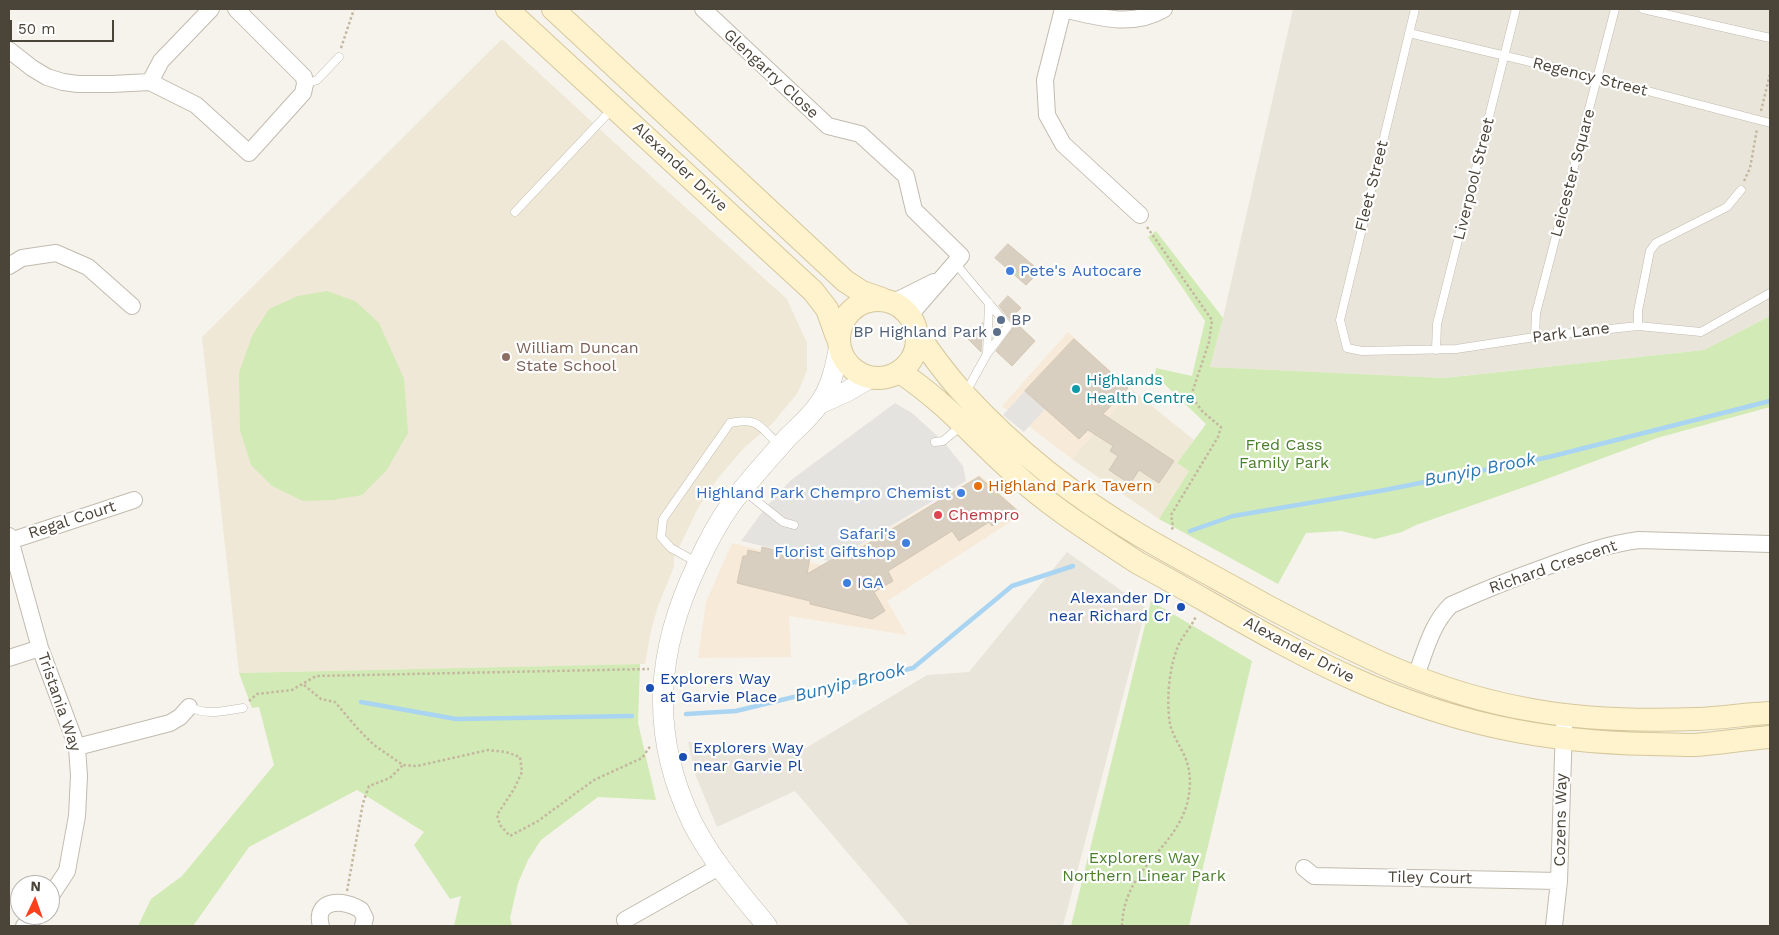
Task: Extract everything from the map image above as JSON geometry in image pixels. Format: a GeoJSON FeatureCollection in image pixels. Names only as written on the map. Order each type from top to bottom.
{"type":"FeatureCollection","features":[{"type":"Feature","properties":{"kind":"main road","name":"Alexander Drive"},"geometry":{"type":"LineString","coordinates":[[553,9],[845,281],[901,313],[964,395],[1021,450],[1074,491],[1123,525],[1214,577],[1338,643],[1415,678],[1470,696],[1502,704],[1609,719],[1655,720],[1770,712]]}},
{"type":"Feature","properties":{"kind":"main road","name":"Alexander Drive"},"geometry":{"type":"LineString","coordinates":[[513,13],[813,291],[827,309],[838,342]]}},
{"type":"Feature","properties":{"kind":"main road"},"geometry":{"type":"LineString","coordinates":[[868,300],[901,313],[914,356],[900,372],[884,378],[870,378],[858,373],[847,364],[838,342],[841,322],[849,311],[868,300]]}},
{"type":"Feature","properties":{"kind":"main road","name":"Alexander Drive"},"geometry":{"type":"LineString","coordinates":[[900,372],[922,386],[1015,475],[1063,513],[1138,563],[1287,646],[1353,679],[1404,700],[1478,724],[1532,735],[1618,743],[1695,744],[1770,737]]}},
{"type":"Feature","properties":{"kind":"street"},"geometry":{"type":"LineString","coordinates":[[150,82],[161,61],[211,9]]}},
{"type":"Feature","properties":{"kind":"street"},"geometry":{"type":"LineString","coordinates":[[9,50],[39,73],[63,82],[78,84],[150,82],[196,105],[249,152],[303,93],[306,84],[304,77],[236,9]]}},
{"type":"Feature","properties":{"kind":"street","name":"Glengarry Close"},"geometry":{"type":"LineString","coordinates":[[703,9],[828,126],[860,134],[906,176],[914,210],[961,256],[955,263]]}},
{"type":"Feature","properties":{"kind":"street"},"geometry":{"type":"LineString","coordinates":[[1140,215],[1063,144],[1047,115],[1045,80],[1063,9],[1122,21],[1145,17],[1164,9]]}},
{"type":"Feature","properties":{"kind":"street"},"geometry":{"type":"LineString","coordinates":[[9,266],[22,258],[56,253],[88,267],[132,306]]}},
{"type":"Feature","properties":{"kind":"street"},"geometry":{"type":"LineString","coordinates":[[901,313],[940,279],[955,263]]}},
{"type":"Feature","properties":{"kind":"street"},"geometry":{"type":"LineString","coordinates":[[767,926],[719,866],[701,837],[684,803],[666,741],[663,694],[666,653],[676,615],[698,563],[718,524],[742,490],[819,404],[833,379],[838,342]]}},
{"type":"Feature","properties":{"kind":"street"},"geometry":{"type":"LineString","coordinates":[[819,404],[870,378]]}},
{"type":"Feature","properties":{"kind":"street","name":"Regal Court"},"geometry":{"type":"LineString","coordinates":[[10,538],[134,500]]}},
{"type":"Feature","properties":{"kind":"street","name":"Tristania Way"},"geometry":{"type":"LineString","coordinates":[[10,538],[40,648],[77,747],[79,776],[77,816],[67,871],[60,882]]}},
{"type":"Feature","properties":{"kind":"street","name":"Richard Crescent"},"geometry":{"type":"LineString","coordinates":[[1415,678],[1436,624],[1451,605],[1543,568],[1619,542],[1639,540],[1770,544]]}},
{"type":"Feature","properties":{"kind":"street"},"geometry":{"type":"LineString","coordinates":[[9,658],[40,648]]}},
{"type":"Feature","properties":{"kind":"street"},"geometry":{"type":"LineString","coordinates":[[77,747],[170,723],[180,717],[189,707]]}},
{"type":"Feature","properties":{"kind":"street","name":"Cozens Way"},"geometry":{"type":"LineString","coordinates":[[1554,926],[1559,881],[1565,714]]}},
{"type":"Feature","properties":{"kind":"street"},"geometry":{"type":"LineString","coordinates":[[625,920],[719,866]]}},
{"type":"Feature","properties":{"kind":"street","name":"Tiley Court"},"geometry":{"type":"LineString","coordinates":[[1304,868],[1314,876],[1559,881]]}},
{"type":"Feature","properties":{"kind":"street"},"geometry":{"type":"LineString","coordinates":[[320,926],[322,910],[332,903],[345,902],[361,910],[365,918],[363,926]]}},
{"type":"Feature","properties":{"kind":"lane","name":"Fleet Street"},"geometry":{"type":"LineString","coordinates":[[1362,351],[1347,348],[1340,320],[1416,9]]}},
{"type":"Feature","properties":{"kind":"lane","name":"Liverpool Street"},"geometry":{"type":"LineString","coordinates":[[1436,350],[1437,324],[1516,9]]}},
{"type":"Feature","properties":{"kind":"lane","name":"Leicester Square"},"geometry":{"type":"LineString","coordinates":[[1534,337],[1536,313],[1615,9]]}},
{"type":"Feature","properties":{"kind":"lane"},"geometry":{"type":"LineString","coordinates":[[1643,9],[1770,38]]}},
{"type":"Feature","properties":{"kind":"lane","name":"Regency Street"},"geometry":{"type":"LineString","coordinates":[[1409,33],[1598,78],[1770,123]]}},
{"type":"Feature","properties":{"kind":"lane"},"geometry":{"type":"LineString","coordinates":[[306,84],[317,80],[339,57]]}},
{"type":"Feature","properties":{"kind":"lane"},"geometry":{"type":"LineString","coordinates":[[515,212],[615,107]]}},
{"type":"Feature","properties":{"kind":"lane"},"geometry":{"type":"LineString","coordinates":[[1638,326],[1638,311],[1650,251],[1656,243],[1727,207],[1741,190]]}},
{"type":"Feature","properties":{"kind":"lane"},"geometry":{"type":"LineString","coordinates":[[955,263],[1008,326],[987,354],[964,395]]}},
{"type":"Feature","properties":{"kind":"lane","name":"Park Lane"},"geometry":{"type":"LineString","coordinates":[[1362,351],[1456,349],[1534,337],[1638,326],[1701,332],[1770,293]]}},
{"type":"Feature","properties":{"kind":"lane"},"geometry":{"type":"LineString","coordinates":[[987,354],[989,303]]}},
{"type":"Feature","properties":{"kind":"lane"},"geometry":{"type":"LineString","coordinates":[[698,563],[671,548],[661,536],[662,519],[730,423],[745,420],[755,422],[780,446]]}},
{"type":"Feature","properties":{"kind":"lane"},"geometry":{"type":"LineString","coordinates":[[935,442],[943,441],[963,424]]}},
{"type":"Feature","properties":{"kind":"lane"},"geometry":{"type":"LineString","coordinates":[[742,490],[783,522],[794,525]]}},
{"type":"Feature","properties":{"kind":"lane"},"geometry":{"type":"LineString","coordinates":[[189,707],[210,714],[243,708]]}},
{"type":"Feature","properties":{"kind":"path"},"geometry":{"type":"LineString","coordinates":[[339,57],[354,9]]}},
{"type":"Feature","properties":{"kind":"path"},"geometry":{"type":"LineString","coordinates":[[1741,190],[1750,168],[1770,74]]}},
{"type":"Feature","properties":{"kind":"path"},"geometry":{"type":"LineString","coordinates":[[1140,215],[1155,240],[1212,320],[1209,342],[1191,396],[1203,412],[1221,427],[1218,437],[1171,515],[1173,527],[1171,531]]}},
{"type":"Feature","properties":{"kind":"path"},"geometry":{"type":"LineString","coordinates":[[1122,926],[1122,913],[1129,891],[1146,865],[1170,837],[1186,806],[1190,790],[1190,770],[1170,726],[1168,698],[1174,657],[1204,599]]}},
{"type":"Feature","properties":{"kind":"path"},"geometry":{"type":"LineString","coordinates":[[243,708],[257,694],[292,690],[316,676],[649,669]]}},
{"type":"Feature","properties":{"kind":"path"},"geometry":{"type":"LineString","coordinates":[[304,684],[322,699],[335,702],[374,745],[403,765],[418,766],[488,750],[506,752],[520,757],[522,772],[514,789],[497,815],[500,825],[510,836],[538,821],[594,780],[642,758],[650,745],[666,741]]}},
{"type":"Feature","properties":{"kind":"path"},"geometry":{"type":"LineString","coordinates":[[345,902],[363,803],[369,786],[390,778],[403,765]]}},
{"type":"Feature","properties":{"kind":"shaded area"},"geometry":{"type":"Polygon","coordinates":[[[1293,9],[1770,9],[1770,316],[1704,350],[1443,378],[1210,367],[1223,318],[1293,9]]]}},
{"type":"Feature","properties":{"kind":"shaded area","name":"William Duncan State School"},"geometry":{"type":"Polygon","coordinates":[[[502,39],[787,299],[807,343],[807,371],[797,394],[772,424],[744,448],[718,478],[698,508],[674,558],[674,567],[658,606],[651,631],[645,664],[239,673],[202,337],[502,39]]]}},
{"type":"Feature","properties":{"kind":"shaded area","name":"Highlands Health Centre"},"geometry":{"type":"Polygon","coordinates":[[[1068,332],[1132,390],[1072,459],[1002,406],[1068,332]]]}},
{"type":"Feature","properties":{"kind":"shaded area"},"geometry":{"type":"Polygon","coordinates":[[[1132,390],[1194,440],[1177,463],[1189,471],[1159,519],[1072,459],[1132,390]]]}},
{"type":"Feature","properties":{"kind":"shaded area"},"geometry":{"type":"Polygon","coordinates":[[[1025,391],[1045,409],[1024,432],[1003,415],[1025,391]]]}},
{"type":"Feature","properties":{"kind":"shaded area"},"geometry":{"type":"Polygon","coordinates":[[[895,403],[912,413],[943,441],[963,466],[966,481],[856,547],[855,545],[828,561],[741,541],[765,508],[791,480],[895,403]]]}},
{"type":"Feature","properties":{"kind":"shaded area"},"geometry":{"type":"Polygon","coordinates":[[[980,475],[1023,514],[887,601],[907,635],[789,616],[791,657],[698,658],[706,602],[732,543],[825,566],[980,475]]]}},
{"type":"Feature","properties":{"kind":"shaded area"},"geometry":{"type":"Polygon","coordinates":[[[1067,552],[1146,608],[1063,926],[910,926],[795,791],[717,827],[695,774],[688,742],[806,748],[927,675],[969,672],[1067,552]]]}},
{"type":"Feature","properties":{"kind":"green space","name":"Fred Cass Family Park"},"geometry":{"type":"Polygon","coordinates":[[[1156,231],[1223,318],[1210,367],[1444,378],[1704,350],[1770,316],[1770,407],[1657,438],[1416,525],[1402,532],[1375,539],[1341,531],[1306,533],[1278,584],[1159,519],[1189,471],[1177,463],[1206,424],[1155,375],[1156,368],[1192,376],[1205,321],[1148,237],[1156,231]]]}},
{"type":"Feature","properties":{"kind":"green space"},"geometry":{"type":"Polygon","coordinates":[[[327,291],[355,301],[379,323],[404,379],[408,433],[386,471],[362,495],[333,500],[303,501],[272,486],[251,465],[240,430],[239,373],[252,336],[269,309],[298,296],[327,291]]]}},
{"type":"Feature","properties":{"kind":"green space","name":"Explorers Way Northern Linear Park"},"geometry":{"type":"Polygon","coordinates":[[[1151,601],[1252,661],[1189,926],[1071,926],[1151,601]]]}},
{"type":"Feature","properties":{"kind":"green space"},"geometry":{"type":"Polygon","coordinates":[[[640,664],[638,723],[656,800],[598,797],[541,840],[528,860],[518,883],[510,918],[512,926],[454,926],[461,896],[450,899],[414,845],[424,832],[357,790],[249,847],[193,926],[138,926],[151,899],[182,876],[274,765],[259,707],[252,708],[239,673],[640,664]]]}},
{"type":"Feature","properties":{"kind":"building"},"geometry":{"type":"Polygon","coordinates":[[[1008,244],[1040,271],[1026,285],[995,258],[1008,244]]]}},
{"type":"Feature","properties":{"kind":"building"},"geometry":{"type":"Polygon","coordinates":[[[1008,296],[1021,308],[1011,318],[1035,341],[1012,366],[996,351],[1013,328],[1012,322],[999,306],[1008,296]]]}},
{"type":"Feature","properties":{"kind":"building"},"geometry":{"type":"Polygon","coordinates":[[[983,323],[981,351],[981,352],[967,338],[983,323]]]}},
{"type":"Feature","properties":{"kind":"building","name":"Highlands Health Centre"},"geometry":{"type":"Polygon","coordinates":[[[1074,339],[1128,388],[1103,414],[1174,461],[1159,483],[1139,470],[1130,484],[1109,470],[1118,456],[1110,451],[1113,446],[1088,430],[1079,439],[1025,391],[1074,339]]]}},
{"type":"Feature","properties":{"kind":"building"},"geometry":{"type":"Polygon","coordinates":[[[979,477],[1020,513],[1010,520],[1001,520],[992,526],[989,522],[959,541],[952,531],[888,571],[893,581],[874,592],[885,611],[872,619],[737,583],[743,556],[747,556],[748,550],[761,553],[762,547],[810,558],[807,574],[855,546],[857,550],[979,477]]]}},
{"type":"Feature","properties":{"kind":"waterway","name":"Bunyip Brook"},"geometry":{"type":"LineString","coordinates":[[1190,531],[1233,516],[1385,490],[1549,457],[1770,401]]}},
{"type":"Feature","properties":{"kind":"waterway","name":"Bunyip Brook"},"geometry":{"type":"LineString","coordinates":[[686,714],[736,711],[913,668],[1012,586],[1073,566]]}},
{"type":"Feature","properties":{"kind":"waterway","name":"Bunyip Brook"},"geometry":{"type":"LineString","coordinates":[[361,702],[456,719],[632,716]]}},
{"type":"Feature","properties":{"kind":"place","name":"Pete's Autocare"},"geometry":{"type":"Point","coordinates":[1010,271]}},
{"type":"Feature","properties":{"kind":"place","name":"BP"},"geometry":{"type":"Point","coordinates":[1001,320]}},
{"type":"Feature","properties":{"kind":"place","name":"BP Highland Park"},"geometry":{"type":"Point","coordinates":[997,332]}},
{"type":"Feature","properties":{"kind":"place","name":"William Duncan State School"},"geometry":{"type":"Point","coordinates":[506,357]}},
{"type":"Feature","properties":{"kind":"place","name":"Highlands Health Centre"},"geometry":{"type":"Point","coordinates":[1076,389]}},
{"type":"Feature","properties":{"kind":"place","name":"Highland Park Tavern"},"geometry":{"type":"Point","coordinates":[978,486]}},
{"type":"Feature","properties":{"kind":"place","name":"Highland Park Chempro Chemist"},"geometry":{"type":"Point","coordinates":[961,493]}},
{"type":"Feature","properties":{"kind":"place","name":"Chempro"},"geometry":{"type":"Point","coordinates":[938,515]}},
{"type":"Feature","properties":{"kind":"place","name":"Safari's Florist Giftshop"},"geometry":{"type":"Point","coordinates":[906,543]}},
{"type":"Feature","properties":{"kind":"place","name":"IGA"},"geometry":{"type":"Point","coordinates":[847,583]}},
{"type":"Feature","properties":{"kind":"place","name":"Alexander Dr near Richard Cr"},"geometry":{"type":"Point","coordinates":[1181,607]}},
{"type":"Feature","properties":{"kind":"place","name":"Explorers Way at Garvie Place"},"geometry":{"type":"Point","coordinates":[650,688]}},
{"type":"Feature","properties":{"kind":"place","name":"Explorers Way near Garvie Pl"},"geometry":{"type":"Point","coordinates":[683,757]}}]}
